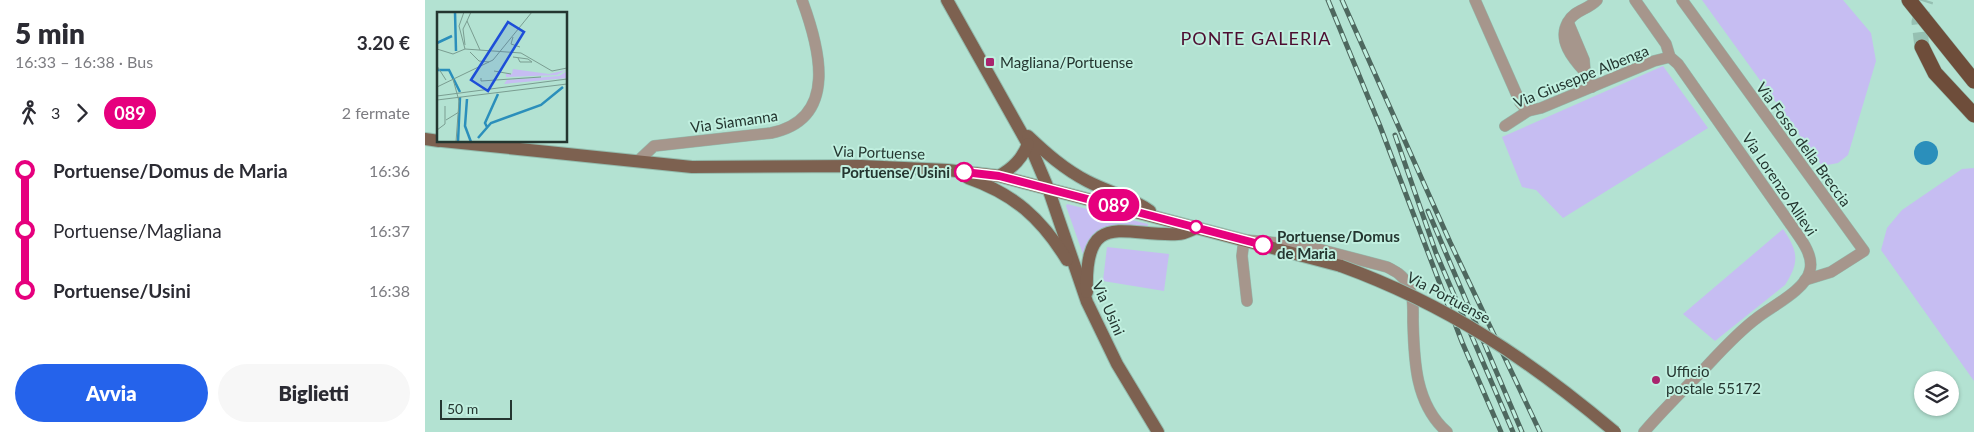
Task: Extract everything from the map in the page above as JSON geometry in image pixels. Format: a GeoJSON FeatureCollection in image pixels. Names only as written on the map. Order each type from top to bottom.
{"type":"FeatureCollection","features":[{"type":"Feature","properties":{"kind":"highway"},"geometry":{"type":"LineString","coordinates":[[1909,0],[1974,81]]}},
{"type":"Feature","properties":{"kind":"highway"},"geometry":{"type":"LineString","coordinates":[[1922,47],[1935,73],[1974,115]]}},
{"type":"Feature","properties":{"kind":"main road","name":"Via Usini"},"geometry":{"type":"LineString","coordinates":[[947,0],[1028,144],[1048,188],[1087,302],[1117,364],[1158,432]]}},
{"type":"Feature","properties":{"kind":"main road"},"geometry":{"type":"LineString","coordinates":[[1019,128],[1063,166],[1087,181],[1140,204],[1156,216]]}},
{"type":"Feature","properties":{"kind":"main road","name":"Via Portuense"},"geometry":{"type":"LineString","coordinates":[[450,142],[692,167],[861,166],[947,170],[999,176],[1048,188],[1341,266],[1410,294],[1486,334],[1537,370],[1615,432]]}},
{"type":"Feature","properties":{"kind":"main road"},"geometry":{"type":"LineString","coordinates":[[999,176],[1015,166],[1028,144]]}},
{"type":"Feature","properties":{"kind":"main road"},"geometry":{"type":"LineString","coordinates":[[947,170],[985,184],[1023,206],[1054,240],[1078,277]]}},
{"type":"Feature","properties":{"kind":"main road"},"geometry":{"type":"LineString","coordinates":[[1087,302],[1086,274],[1093,246],[1107,234],[1126,230],[1180,234],[1196,228]]}},
{"type":"Feature","properties":{"kind":"street","name":"Via Siamanna"},"geometry":{"type":"LineString","coordinates":[[638,161],[654,146],[771,133],[787,128],[805,116],[815,98],[819,65],[815,38],[802,0]]}},
{"type":"Feature","properties":{"kind":"street"},"geometry":{"type":"LineString","coordinates":[[1475,0],[1520,102],[1528,111]]}},
{"type":"Feature","properties":{"kind":"street"},"geometry":{"type":"LineString","coordinates":[[1592,87],[1585,72],[1584,60],[1568,22],[1571,15],[1597,0]]}},
{"type":"Feature","properties":{"kind":"street","name":"Via Lorenzo Allievi"},"geometry":{"type":"LineString","coordinates":[[1635,0],[1665,44],[1670,57],[1678,64],[1799,237],[1811,262],[1810,272],[1805,280]]}},
{"type":"Feature","properties":{"kind":"street","name":"Via Fosso della Breccia"},"geometry":{"type":"LineString","coordinates":[[1682,0],[1864,252],[1831,272],[1805,280]]}},
{"type":"Feature","properties":{"kind":"street","name":"Via Giuseppe Albenga"},"geometry":{"type":"LineString","coordinates":[[1505,126],[1528,111],[1541,108],[1654,61],[1670,57]]}},
{"type":"Feature","properties":{"kind":"street"},"geometry":{"type":"LineString","coordinates":[[1247,302],[1241,256],[1244,240],[1303,245],[1387,267],[1401,275],[1412,295],[1415,366],[1420,390],[1430,412],[1447,432]]}},
{"type":"Feature","properties":{"kind":"street"},"geometry":{"type":"LineString","coordinates":[[1644,432],[1739,334],[1756,318],[1789,296],[1805,280]]}},
{"type":"Feature","properties":{"kind":"shaded area"},"geometry":{"type":"Polygon","coordinates":[[[1702,0],[1843,0],[1871,33],[1876,61],[1848,155],[1838,163],[1822,166],[1702,0]]]}},
{"type":"Feature","properties":{"kind":"shaded area"},"geometry":{"type":"Polygon","coordinates":[[[1663,66],[1708,128],[1563,218],[1536,190],[1522,187],[1502,137],[1663,66]]]}},
{"type":"Feature","properties":{"kind":"shaded area"},"geometry":{"type":"Polygon","coordinates":[[[1974,168],[1974,381],[1881,250],[1887,228],[1902,210],[1962,169],[1974,168]]]}},
{"type":"Feature","properties":{"kind":"shaded area"},"geometry":{"type":"Polygon","coordinates":[[[1067,204],[1148,224],[1148,226],[1119,226],[1085,260],[1066,206],[1067,204]]]}},
{"type":"Feature","properties":{"kind":"shaded area"},"geometry":{"type":"Polygon","coordinates":[[[1783,229],[1792,244],[1795,257],[1793,270],[1785,285],[1715,341],[1683,314],[1783,229]]]}},
{"type":"Feature","properties":{"kind":"shaded area"},"geometry":{"type":"Polygon","coordinates":[[[1107,247],[1169,254],[1164,291],[1103,281],[1107,247]]]}},
{"type":"Feature","properties":{"kind":"water"},"geometry":{"type":"Polygon","coordinates":[[[1926,141],[1931,142],[1937,148],[1937,158],[1931,164],[1926,165],[1921,164],[1915,158],[1914,153],[1915,148],[1921,142],[1926,141]]]}},
{"type":"Feature","properties":{"kind":"tunnel"},"geometry":{"type":"LineString","coordinates":[[1922,47],[1919,22],[1926,0]]}},
{"type":"Feature","properties":{"kind":"railway"},"geometry":{"type":"LineString","coordinates":[[1328,0],[1380,126],[1462,342],[1501,432]]}},
{"type":"Feature","properties":{"kind":"railway"},"geometry":{"type":"LineString","coordinates":[[1342,0],[1450,242],[1540,432]]}},
{"type":"Feature","properties":{"kind":"railway"},"geometry":{"type":"LineString","coordinates":[[1395,135],[1436,253],[1513,432]]}},
{"type":"Feature","properties":{"kind":"railway"},"geometry":{"type":"LineString","coordinates":[[1428,211],[1522,432]]}},
{"type":"Feature","properties":{"kind":"bus line","name":"089"},"geometry":{"type":"LineString","coordinates":[[964,172],[999,176],[1263,245]]}},
{"type":"Feature","properties":{"kind":"place","name":"Magliana/Portuense"},"geometry":{"type":"Point","coordinates":[990,62]}},
{"type":"Feature","properties":{"kind":"place","name":"Portuense/Usini"},"geometry":{"type":"Point","coordinates":[964,172]}},
{"type":"Feature","properties":{"kind":"place","name":"Portuense/Domus de Maria"},"geometry":{"type":"Point","coordinates":[1263,245]}},
{"type":"Feature","properties":{"kind":"place","name":"Ufficio postale 55172"},"geometry":{"type":"Point","coordinates":[1656,380]}},
{"type":"Feature","properties":{"kind":"district","name":"PONTE GALERIA"},"geometry":{"type":"Point","coordinates":[1256,38]}}]}
